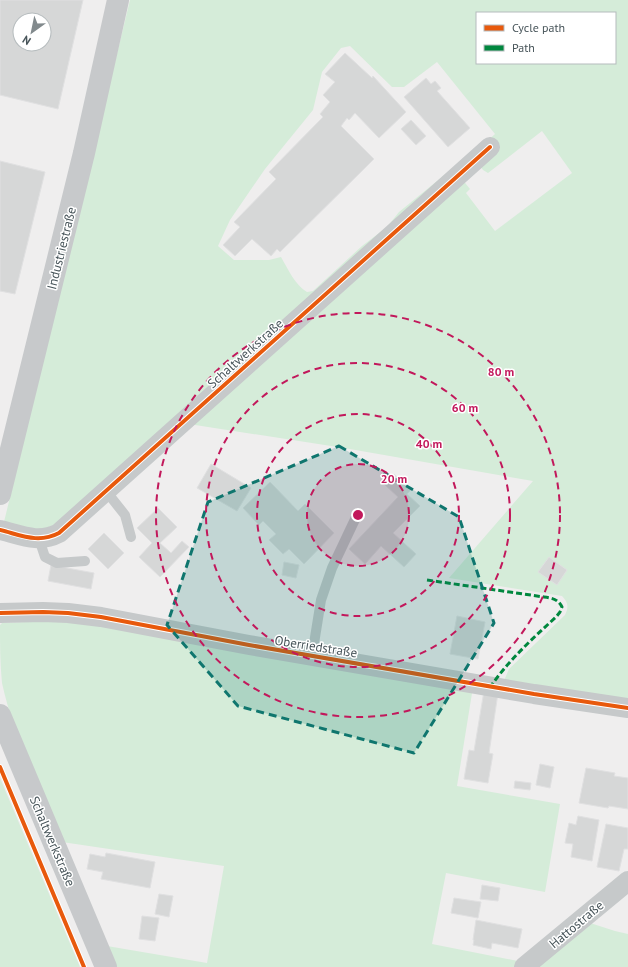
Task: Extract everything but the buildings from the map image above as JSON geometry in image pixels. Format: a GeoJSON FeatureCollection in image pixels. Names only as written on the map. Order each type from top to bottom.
{"type":"FeatureCollection","features":[{"type":"Feature","properties":{"kind":"street","name":"Industriestraße"},"geometry":{"type":"LineString","coordinates":[[0,494],[84,153],[118,0]]}},
{"type":"Feature","properties":{"kind":"street","name":"Schaltwerkstraße"},"geometry":{"type":"LineString","coordinates":[[0,530],[39,539],[50,538],[59,533],[490,146]]}},
{"type":"Feature","properties":{"kind":"street","name":"Oberriedstraße"},"geometry":{"type":"LineString","coordinates":[[0,613],[49,612],[101,617],[312,656],[534,694],[628,708]]}},
{"type":"Feature","properties":{"kind":"street","name":"Schaltwerkstraße"},"geometry":{"type":"LineString","coordinates":[[0,715],[106,967]]}},
{"type":"Feature","properties":{"kind":"street","name":"Hattostraße"},"geometry":{"type":"LineString","coordinates":[[524,967],[628,881]]}},
{"type":"Feature","properties":{"kind":"lane"},"geometry":{"type":"LineString","coordinates":[[106,491],[125,515],[131,537]]}},
{"type":"Feature","properties":{"kind":"lane","name":"Oberriedstraße"},"geometry":{"type":"LineString","coordinates":[[312,656],[321,600],[332,568],[358,513]]}},
{"type":"Feature","properties":{"kind":"lane"},"geometry":{"type":"LineString","coordinates":[[39,539],[46,557],[57,563],[85,561]]}},
{"type":"Feature","properties":{"kind":"highlighted area"},"geometry":{"type":"Polygon","coordinates":[[[339,446],[459,517],[494,623],[414,753],[238,706],[167,625],[208,502],[339,446]]]}},
{"type":"Feature","properties":{"kind":"green space"},"geometry":{"type":"Polygon","coordinates":[[[130,0],[628,0],[628,703],[503,683],[509,669],[565,615],[567,610],[566,600],[562,596],[449,578],[533,481],[344,448],[176,422],[69,518],[40,531],[4,522],[130,0]],[[350,46],[341,48],[322,72],[313,110],[265,169],[230,220],[218,246],[234,260],[269,260],[281,257],[299,285],[307,292],[313,291],[362,246],[387,227],[399,212],[453,168],[470,189],[466,193],[495,231],[572,173],[542,131],[488,173],[483,170],[472,155],[495,134],[437,62],[404,87],[392,87],[350,46]]]}},
{"type":"Feature","properties":{"kind":"green space"},"geometry":{"type":"Polygon","coordinates":[[[75,620],[473,687],[457,786],[560,804],[545,892],[446,873],[432,944],[523,962],[517,967],[115,967],[107,946],[207,963],[224,866],[62,842],[20,744],[7,703],[1,676],[0,625],[2,623],[75,620]]]}},
{"type":"Feature","properties":{"kind":"green space"},"geometry":{"type":"Polygon","coordinates":[[[0,778],[80,967],[0,967],[0,778]]]}},
{"type":"Feature","properties":{"kind":"green space"},"geometry":{"type":"Polygon","coordinates":[[[587,922],[628,934],[628,967],[532,967],[587,922]]]}},
{"type":"Feature","properties":{"kind":"marked path"},"geometry":{"type":"LineString","coordinates":[[427,580],[550,598],[557,601],[562,607],[556,617],[513,659],[491,686]]}},
{"type":"Feature","properties":{"kind":"cycle path"},"geometry":{"type":"LineString","coordinates":[[0,530],[30,538],[44,538],[59,533],[490,147]]}},
{"type":"Feature","properties":{"kind":"cycle path"},"geometry":{"type":"LineString","coordinates":[[0,613],[43,612],[101,617],[249,645],[534,694],[628,708]]}},
{"type":"Feature","properties":{"kind":"cycle path"},"geometry":{"type":"LineString","coordinates":[[0,767],[84,967]]}}]}
